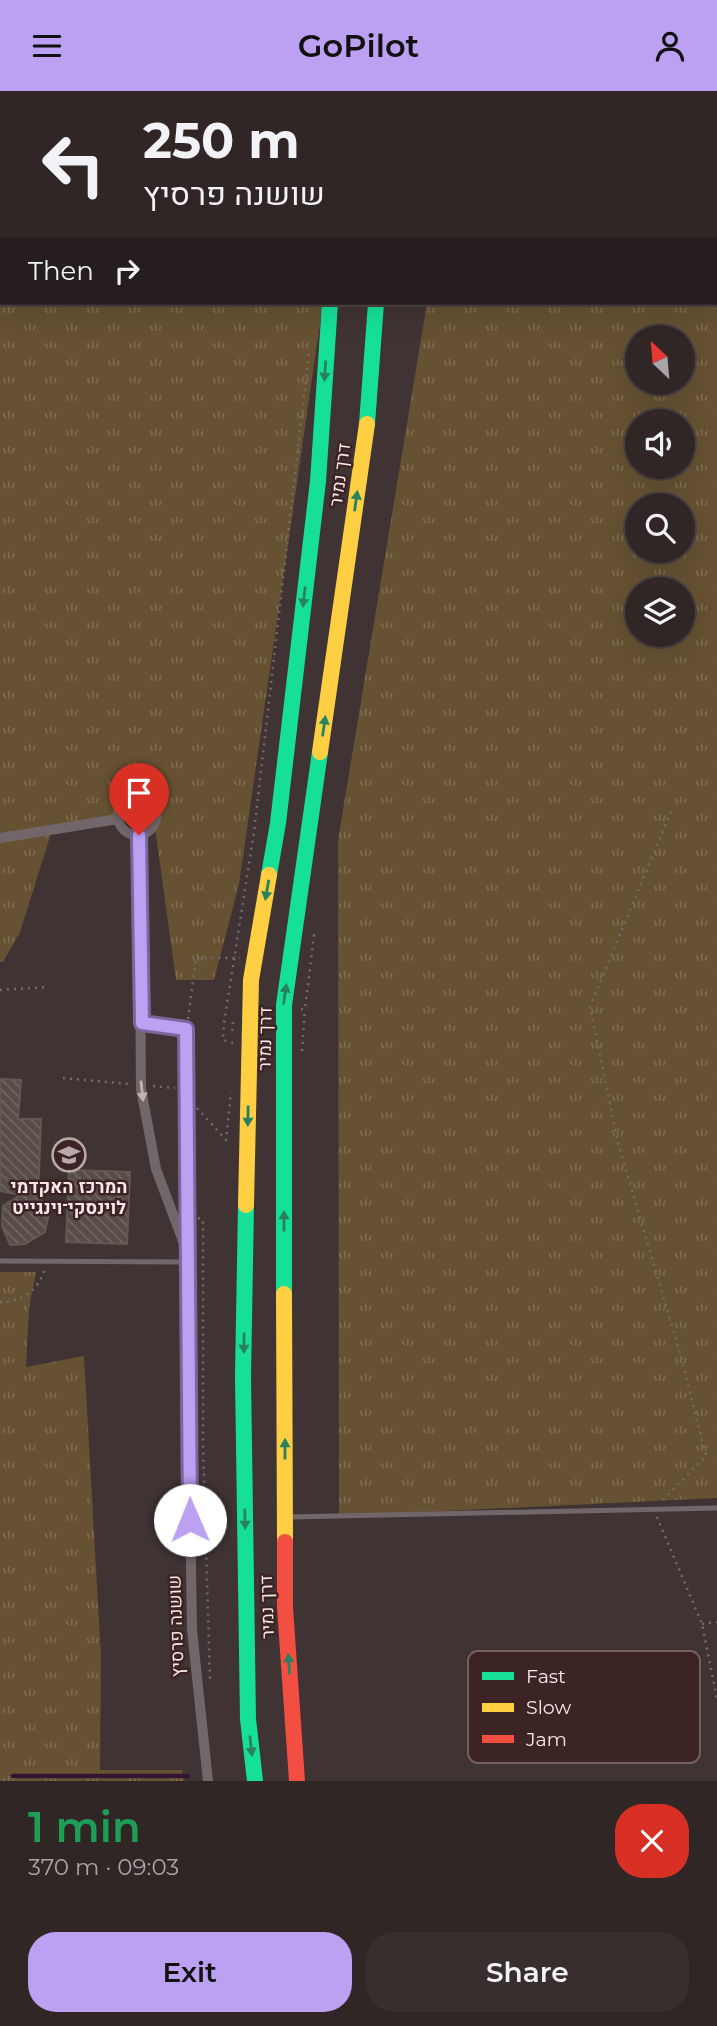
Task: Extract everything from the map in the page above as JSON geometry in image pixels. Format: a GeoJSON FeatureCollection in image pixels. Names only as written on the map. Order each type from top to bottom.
{"type":"FeatureCollection","features":[{"type":"Feature","properties":{"kind":"highway","name":"דרך נמיר"},"geometry":{"type":"LineString","coordinates":[[255,1781],[248,1719],[243,1377],[251,980],[282,796],[318,481],[330,305]]}},
{"type":"Feature","properties":{"kind":"highway","name":"דרך נמיר"},"geometry":{"type":"LineString","coordinates":[[297,1781],[285,1607],[284,1006],[368,421],[376,305]]}},
{"type":"Feature","properties":{"kind":"street"},"geometry":{"type":"LineString","coordinates":[[136,796],[148,799],[156,810],[156,822],[148,832],[139,835],[124,830],[118,819],[124,801],[136,796]]}},
{"type":"Feature","properties":{"kind":"street"},"geometry":{"type":"LineString","coordinates":[[0,838],[118,819]]}},
{"type":"Feature","properties":{"kind":"street"},"geometry":{"type":"LineString","coordinates":[[139,835],[141,1085],[156,1169],[186,1256]]}},
{"type":"Feature","properties":{"kind":"street"},"geometry":{"type":"LineString","coordinates":[[142,1023],[186,1029]]}},
{"type":"Feature","properties":{"kind":"street","name":"שושנה פרסיץ"},"geometry":{"type":"LineString","coordinates":[[186,1029],[186,1256],[192,1630],[208,1781]]}},
{"type":"Feature","properties":{"kind":"lane"},"geometry":{"type":"LineString","coordinates":[[0,1261],[186,1256]]}},
{"type":"Feature","properties":{"kind":"lane"},"geometry":{"type":"LineString","coordinates":[[285,1517],[717,1508]]}},
{"type":"Feature","properties":{"kind":"path"},"geometry":{"type":"LineString","coordinates":[[236,1044],[223,1041],[254,832],[310,344]]}},
{"type":"Feature","properties":{"kind":"path"},"geometry":{"type":"LineString","coordinates":[[672,809],[590,1007],[618,1143],[680,1353],[706,1456],[654,1509],[702,1623],[717,1699]]}},
{"type":"Feature","properties":{"kind":"path"},"geometry":{"type":"LineString","coordinates":[[186,1029],[196,958],[241,958]]}},
{"type":"Feature","properties":{"kind":"path"},"geometry":{"type":"LineString","coordinates":[[0,990],[48,987]]}},
{"type":"Feature","properties":{"kind":"path"},"geometry":{"type":"LineString","coordinates":[[301,1056],[305,1009]]}},
{"type":"Feature","properties":{"kind":"path"},"geometry":{"type":"LineString","coordinates":[[63,1078],[186,1089]]}},
{"type":"Feature","properties":{"kind":"path"},"geometry":{"type":"LineString","coordinates":[[186,1104],[196,1107],[226,1140],[232,1085]]}},
{"type":"Feature","properties":{"kind":"path"},"geometry":{"type":"LineString","coordinates":[[186,1213],[203,1220],[203,1445],[211,1690]]}},
{"type":"Feature","properties":{"kind":"path"},"geometry":{"type":"LineString","coordinates":[[0,1302],[14,1302],[27,1296],[42,1278],[47,1261]]}},
{"type":"Feature","properties":{"kind":"path"},"geometry":{"type":"LineString","coordinates":[[702,1623],[717,1622]]}},
{"type":"Feature","properties":{"kind":"green space"},"geometry":{"type":"Polygon","coordinates":[[[0,305],[321,305],[239,884],[214,980],[176,980],[155,828],[150,819],[54,824],[20,932],[3,962],[0,962],[0,305]]]}},
{"type":"Feature","properties":{"kind":"green space"},"geometry":{"type":"Polygon","coordinates":[[[427,305],[717,305],[717,1498],[339,1516],[338,840],[427,305]]]}},
{"type":"Feature","properties":{"kind":"green space"},"geometry":{"type":"Polygon","coordinates":[[[0,1272],[36,1272],[29,1308],[26,1367],[84,1356],[101,1657],[100,1770],[182,1770],[184,1781],[0,1781],[0,1272]]]}},
{"type":"Feature","properties":{"kind":"building"},"geometry":{"type":"Polygon","coordinates":[[[0,1079],[21,1080],[18,1119],[41,1119],[38,1197],[50,1208],[45,1232],[25,1244],[10,1245],[2,1226],[3,1206],[20,1195],[0,1191],[0,1079]]]}},
{"type":"Feature","properties":{"kind":"building"},"geometry":{"type":"Polygon","coordinates":[[[69,1170],[130,1172],[127,1244],[66,1242],[69,1170]]]}},
{"type":"Feature","properties":{"kind":"waterway"},"geometry":{"type":"LineString","coordinates":[[13,1776],[188,1776]]}},
{"type":"Feature","properties":{"kind":"traffic: fast"},"geometry":{"type":"LineString","coordinates":[[269,875],[278,823],[318,481],[330,305]]}},
{"type":"Feature","properties":{"kind":"traffic: fast"},"geometry":{"type":"LineString","coordinates":[[367,424],[376,305]]}},
{"type":"Feature","properties":{"kind":"traffic: fast"},"geometry":{"type":"LineString","coordinates":[[284,1294],[284,1005],[320,752]]}},
{"type":"Feature","properties":{"kind":"traffic: fast"},"geometry":{"type":"LineString","coordinates":[[246,1205],[243,1377],[248,1719],[255,1781]]}},
{"type":"Feature","properties":{"kind":"traffic: slow"},"geometry":{"type":"LineString","coordinates":[[320,752],[367,424]]}},
{"type":"Feature","properties":{"kind":"traffic: slow"},"geometry":{"type":"LineString","coordinates":[[246,1205],[251,980],[269,875]]}},
{"type":"Feature","properties":{"kind":"traffic: slow"},"geometry":{"type":"LineString","coordinates":[[284,1294],[285,1542]]}},
{"type":"Feature","properties":{"kind":"traffic: jam"},"geometry":{"type":"LineString","coordinates":[[285,1542],[285,1607],[297,1781]]}},
{"type":"Feature","properties":{"kind":"place","name":"המרכז האקדמי לוינסקי־וינגייט"},"geometry":{"type":"Point","coordinates":[69,1155]}},
{"type":"Feature","properties":{"kind":"route"},"geometry":{"type":"LineString","coordinates":[[139,835],[142,1023],[186,1029],[190,1520]]}}]}
